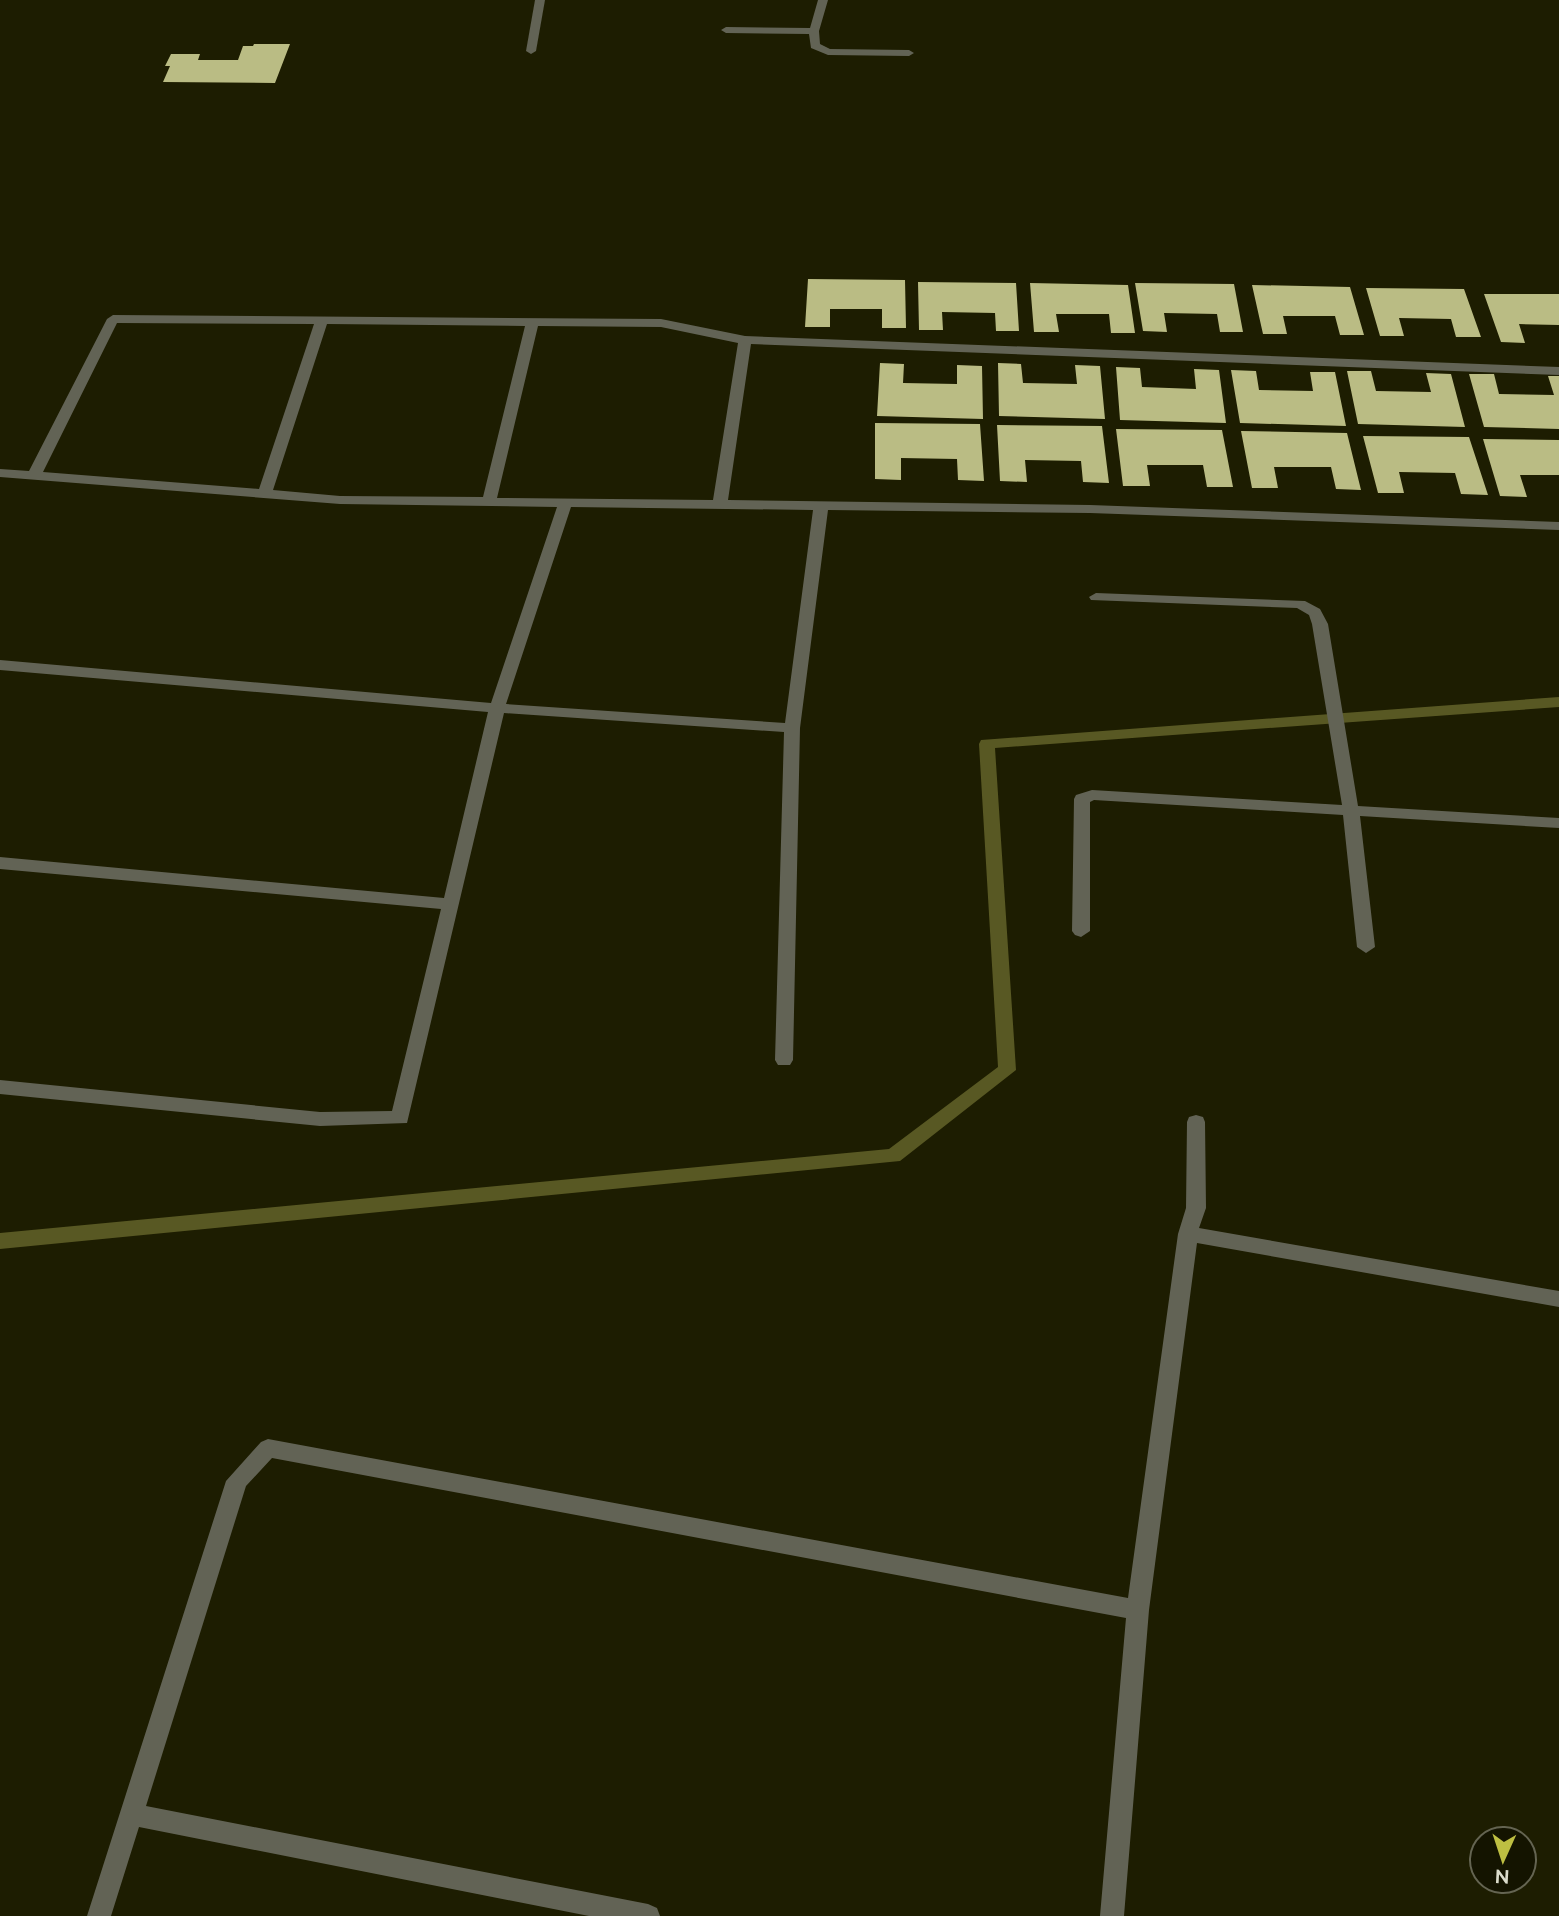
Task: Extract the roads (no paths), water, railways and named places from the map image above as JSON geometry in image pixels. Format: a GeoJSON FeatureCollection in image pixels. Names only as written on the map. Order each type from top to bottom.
{"type":"FeatureCollection","features":[{"type":"Feature","properties":{"kind":"street"},"geometry":{"type":"LineString","coordinates":[[531,51],[540,0]]}},
{"type":"Feature","properties":{"kind":"street"},"geometry":{"type":"LineString","coordinates":[[823,0],[814,31],[815,46],[828,52],[909,53]]}},
{"type":"Feature","properties":{"kind":"street"},"geometry":{"type":"LineString","coordinates":[[726,30],[814,31]]}},
{"type":"Feature","properties":{"kind":"street"},"geometry":{"type":"LineString","coordinates":[[34,476],[113,319],[661,323],[745,340],[1559,371]]}},
{"type":"Feature","properties":{"kind":"street"},"geometry":{"type":"LineString","coordinates":[[265,494],[322,320]]}},
{"type":"Feature","properties":{"kind":"street"},"geometry":{"type":"LineString","coordinates":[[489,501],[532,322]]}},
{"type":"Feature","properties":{"kind":"street"},"geometry":{"type":"LineString","coordinates":[[720,504],[745,340]]}},
{"type":"Feature","properties":{"kind":"street"},"geometry":{"type":"LineString","coordinates":[[0,473],[340,500],[1104,509],[1559,526]]}},
{"type":"Feature","properties":{"kind":"street"},"geometry":{"type":"LineString","coordinates":[[0,1087],[320,1119],[400,1118],[497,708],[566,502]]}},
{"type":"Feature","properties":{"kind":"street"},"geometry":{"type":"LineString","coordinates":[[784,1060],[792,728],[821,506]]}},
{"type":"Feature","properties":{"kind":"street"},"geometry":{"type":"LineString","coordinates":[[1096,597],[1300,604],[1315,612],[1331,679],[1351,811],[1366,947]]}},
{"type":"Feature","properties":{"kind":"street"},"geometry":{"type":"LineString","coordinates":[[0,665],[497,708],[792,728]]}},
{"type":"Feature","properties":{"kind":"street"},"geometry":{"type":"LineString","coordinates":[[1082,931],[1082,799],[1093,795],[1559,822]]}},
{"type":"Feature","properties":{"kind":"street"},"geometry":{"type":"LineString","coordinates":[[0,863],[451,904]]}},
{"type":"Feature","properties":{"kind":"street"},"geometry":{"type":"LineString","coordinates":[[1112,1916],[1138,1610],[1188,1234],[1196,1208],[1196,1122]]}},
{"type":"Feature","properties":{"kind":"street"},"geometry":{"type":"LineString","coordinates":[[1188,1234],[1559,1300]]}},
{"type":"Feature","properties":{"kind":"street"},"geometry":{"type":"LineString","coordinates":[[99,1916],[237,1481],[268,1448],[1138,1610]]}},
{"type":"Feature","properties":{"kind":"street"},"geometry":{"type":"LineString","coordinates":[[132,1814],[648,1916]]}},
{"type":"Feature","properties":{"kind":"waterway"},"geometry":{"type":"LineString","coordinates":[[0,1241],[893,1156],[1007,1070],[987,744],[1559,702]]}}]}
